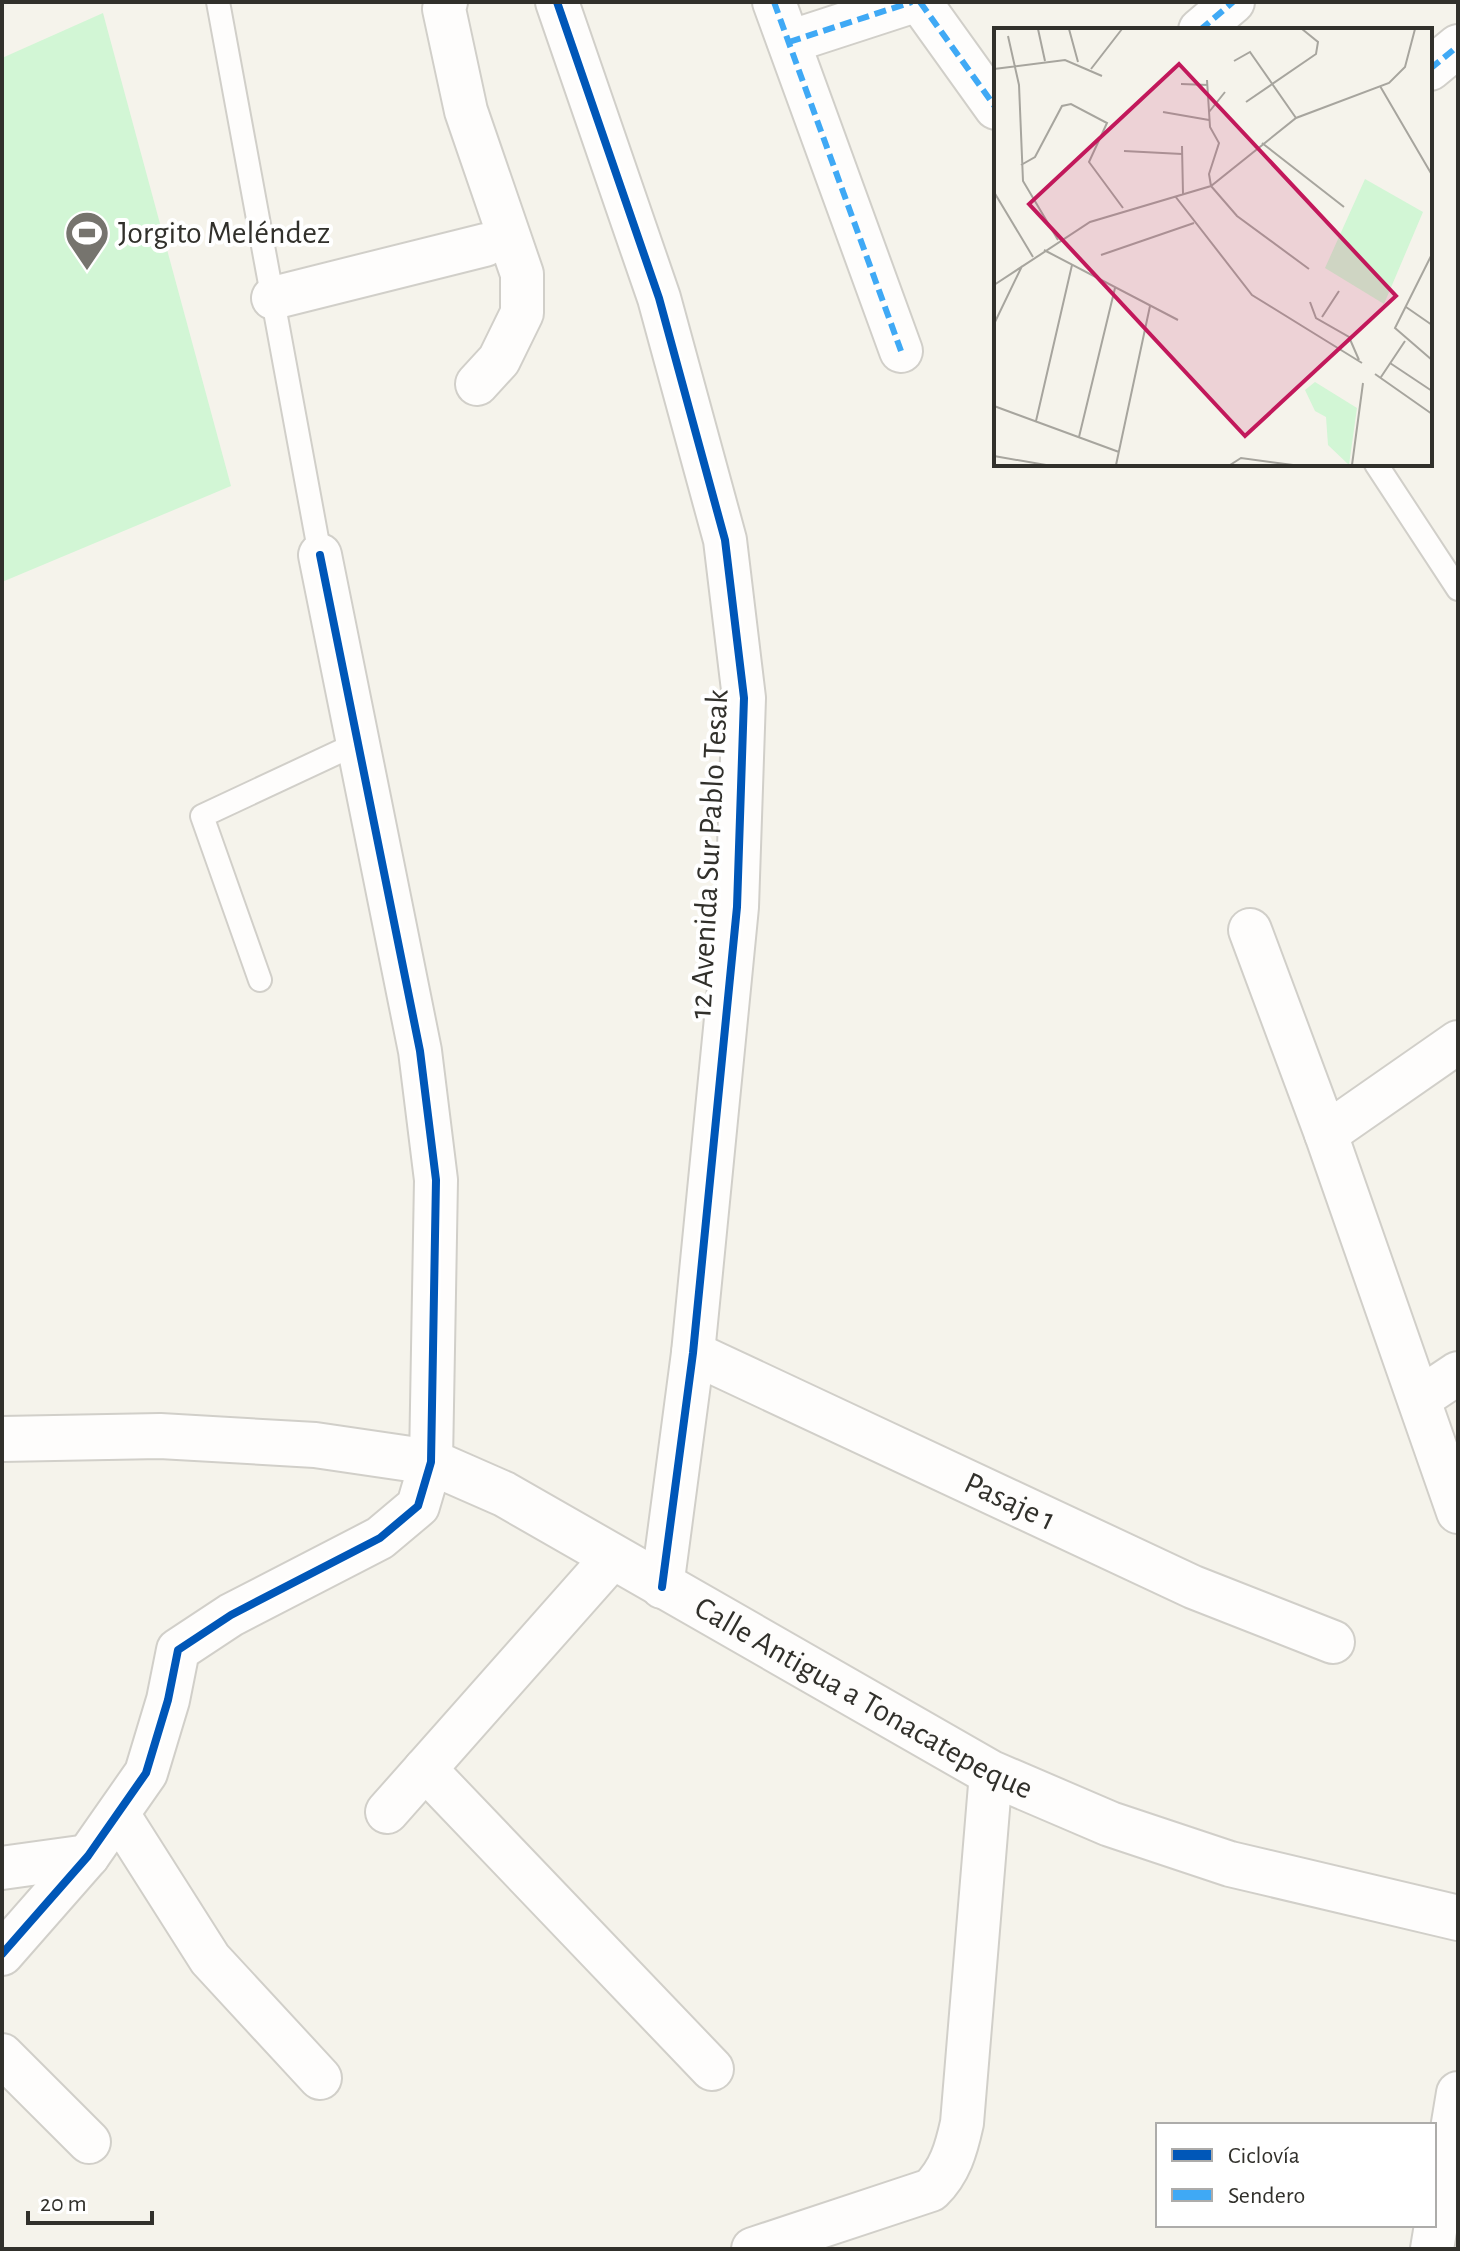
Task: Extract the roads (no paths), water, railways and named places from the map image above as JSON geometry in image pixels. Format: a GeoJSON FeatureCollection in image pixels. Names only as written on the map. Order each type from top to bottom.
{"type":"FeatureCollection","features":[{"type":"Feature","properties":{"kind":"main road","name":"Calle Antigua a Tonacatepeque"},"geometry":{"type":"LineString","coordinates":[[2,1439],[191,1438],[315,1445],[431,1462],[504,1494],[991,1773],[1110,1824],[1230,1864],[1458,1918]]}},
{"type":"Feature","properties":{"kind":"street"},"geometry":{"type":"LineString","coordinates":[[446,2],[444,9],[466,111],[522,274],[522,313],[499,360],[477,384]]}},
{"type":"Feature","properties":{"kind":"street","name":"12 Avenida Sur Pablo Tesak"},"geometry":{"type":"LineString","coordinates":[[557,2],[659,298],[721,525],[744,698],[737,907],[693,1353],[662,1587]]}},
{"type":"Feature","properties":{"kind":"street"},"geometry":{"type":"LineString","coordinates":[[774,2],[901,351]]}},
{"type":"Feature","properties":{"kind":"street"},"geometry":{"type":"LineString","coordinates":[[789,42],[912,2]]}},
{"type":"Feature","properties":{"kind":"street"},"geometry":{"type":"LineString","coordinates":[[920,2],[994,105]]}},
{"type":"Feature","properties":{"kind":"street"},"geometry":{"type":"LineString","coordinates":[[1202,28],[1233,2]]}},
{"type":"Feature","properties":{"kind":"street"},"geometry":{"type":"LineString","coordinates":[[1432,67],[1458,46]]}},
{"type":"Feature","properties":{"kind":"street"},"geometry":{"type":"LineString","coordinates":[[273,298],[485,245]]}},
{"type":"Feature","properties":{"kind":"street"},"geometry":{"type":"LineString","coordinates":[[2,1954],[88,1856],[146,1773],[168,1700],[178,1650],[231,1615],[380,1538],[418,1506],[431,1462],[436,1180],[420,1051],[320,555]]}},
{"type":"Feature","properties":{"kind":"street"},"geometry":{"type":"LineString","coordinates":[[1250,930],[1326,1134],[1458,1512]]}},
{"type":"Feature","properties":{"kind":"street"},"geometry":{"type":"LineString","coordinates":[[1326,1134],[1458,1042]]}},
{"type":"Feature","properties":{"kind":"street","name":"Pasaje 1"},"geometry":{"type":"LineString","coordinates":[[693,1353],[1193,1587],[1333,1642]]}},
{"type":"Feature","properties":{"kind":"street"},"geometry":{"type":"LineString","coordinates":[[1419,1399],[1458,1373]]}},
{"type":"Feature","properties":{"kind":"street"},"geometry":{"type":"LineString","coordinates":[[387,1812],[612,1558]]}},
{"type":"Feature","properties":{"kind":"street"},"geometry":{"type":"LineString","coordinates":[[425,1769],[712,2069]]}},
{"type":"Feature","properties":{"kind":"street"},"geometry":{"type":"LineString","coordinates":[[753,2249],[931,2190],[944,2177],[955,2153],[962,2123],[991,1773]]}},
{"type":"Feature","properties":{"kind":"street"},"geometry":{"type":"LineString","coordinates":[[118,1814],[210,1959],[320,2078]]}},
{"type":"Feature","properties":{"kind":"street"},"geometry":{"type":"LineString","coordinates":[[2,1868],[88,1856]]}},
{"type":"Feature","properties":{"kind":"street"},"geometry":{"type":"LineString","coordinates":[[2,2055],[89,2142]]}},
{"type":"Feature","properties":{"kind":"street"},"geometry":{"type":"LineString","coordinates":[[1436,2225],[1458,2093]]}},
{"type":"Feature","properties":{"kind":"street"},"geometry":{"type":"LineString","coordinates":[[1432,2249],[1436,2227]]}},
{"type":"Feature","properties":{"kind":"lane"},"geometry":{"type":"LineString","coordinates":[[218,2],[320,555]]}},
{"type":"Feature","properties":{"kind":"lane"},"geometry":{"type":"LineString","coordinates":[[1377,466],[1458,589]]}},
{"type":"Feature","properties":{"kind":"lane"},"geometry":{"type":"LineString","coordinates":[[260,980],[202,816],[358,743]]}},
{"type":"Feature","properties":{"kind":"place","name":"Jorgito Meléndez"},"geometry":{"type":"Point","coordinates":[87,272]}}]}
